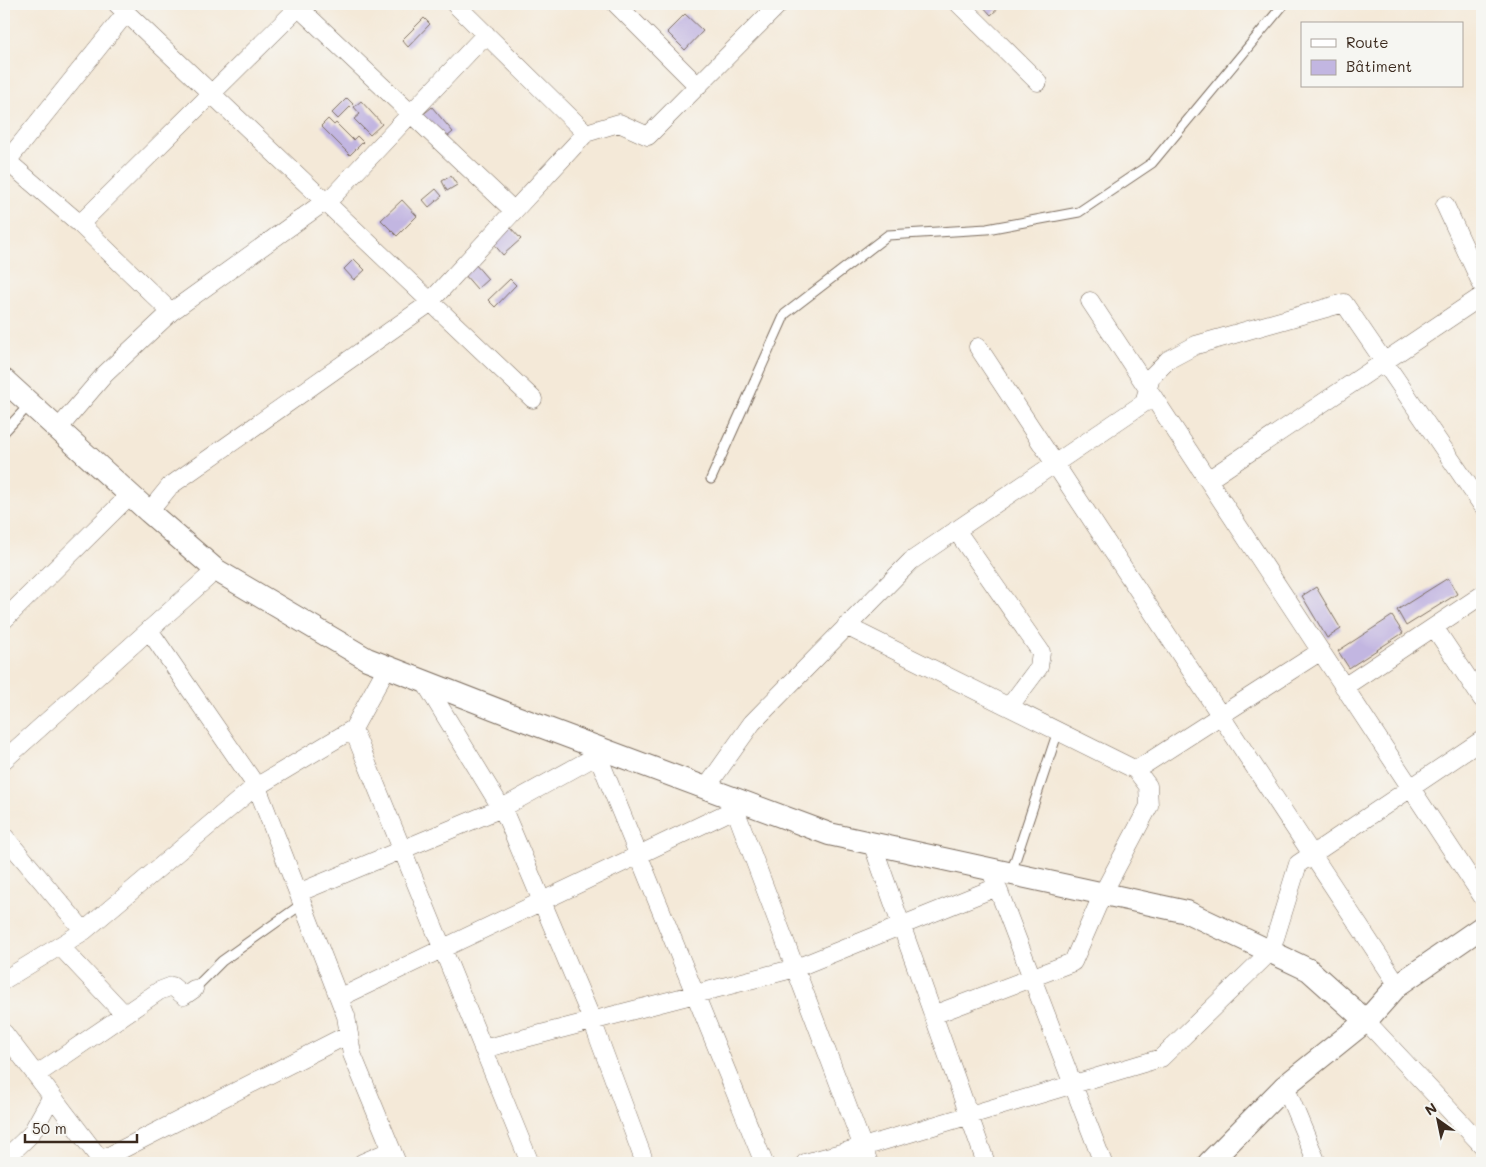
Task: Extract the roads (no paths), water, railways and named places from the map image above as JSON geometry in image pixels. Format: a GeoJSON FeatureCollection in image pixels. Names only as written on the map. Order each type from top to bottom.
{"type":"FeatureCollection","features":[{"type":"Feature","properties":{"kind":"street"},"geometry":{"type":"LineString","coordinates":[[455,4],[586,133]]}},
{"type":"Feature","properties":{"kind":"street"},"geometry":{"type":"LineString","coordinates":[[616,4],[698,86]]}},
{"type":"Feature","properties":{"kind":"street"},"geometry":{"type":"LineString","coordinates":[[149,512],[170,486],[431,302],[586,133],[619,123],[648,136],[779,4]]}},
{"type":"Feature","properties":{"kind":"street"},"geometry":{"type":"LineString","coordinates":[[959,4],[1038,82]]}},
{"type":"Feature","properties":{"kind":"street"},"geometry":{"type":"LineString","coordinates":[[80,224],[298,5],[514,211]]}},
{"type":"Feature","properties":{"kind":"street"},"geometry":{"type":"LineString","coordinates":[[171,312],[80,224],[6,162],[122,8],[533,399]]}},
{"type":"Feature","properties":{"kind":"street"},"geometry":{"type":"LineString","coordinates":[[58,429],[105,374],[171,312],[334,195],[486,34]]}},
{"type":"Feature","properties":{"kind":"street"},"geometry":{"type":"LineString","coordinates":[[1445,205],[1482,286]]}},
{"type":"Feature","properties":{"kind":"street"},"geometry":{"type":"LineString","coordinates":[[1208,480],[1482,296]]}},
{"type":"Feature","properties":{"kind":"street"},"geometry":{"type":"LineString","coordinates":[[1090,301],[1482,896]]}},
{"type":"Feature","properties":{"kind":"street"},"geometry":{"type":"LineString","coordinates":[[706,788],[752,723],[911,560],[1144,403],[1151,377],[1168,360],[1196,345],[1344,303],[1482,506]]}},
{"type":"Feature","properties":{"kind":"street"},"geometry":{"type":"LineString","coordinates":[[978,347],[1398,985]]}},
{"type":"Feature","properties":{"kind":"street"},"geometry":{"type":"LineString","coordinates":[[4,380],[130,495],[216,570],[367,659],[596,750],[706,788],[734,803],[829,834],[872,843],[1000,876],[1103,893],[1187,912],[1309,970],[1366,1021],[1482,1145]]}},
{"type":"Feature","properties":{"kind":"street"},"geometry":{"type":"LineString","coordinates":[[4,620],[130,495]]}},
{"type":"Feature","properties":{"kind":"street"},"geometry":{"type":"LineString","coordinates":[[956,530],[1041,652],[1040,668],[1010,707]]}},
{"type":"Feature","properties":{"kind":"street"},"geometry":{"type":"LineString","coordinates":[[4,760],[216,570]]}},
{"type":"Feature","properties":{"kind":"street"},"geometry":{"type":"LineString","coordinates":[[1344,687],[1482,595]]}},
{"type":"Feature","properties":{"kind":"street"},"geometry":{"type":"LineString","coordinates":[[846,626],[1136,770],[1148,786],[1148,806],[1103,893],[1073,962],[933,1015]]}},
{"type":"Feature","properties":{"kind":"street"},"geometry":{"type":"LineString","coordinates":[[1434,627],[1482,699]]}},
{"type":"Feature","properties":{"kind":"street"},"geometry":{"type":"LineString","coordinates":[[149,630],[257,787],[346,1016],[352,1054],[394,1157],[362,1163]]}},
{"type":"Feature","properties":{"kind":"street"},"geometry":{"type":"LineString","coordinates":[[1136,770],[1321,651]]}},
{"type":"Feature","properties":{"kind":"street"},"geometry":{"type":"LineString","coordinates":[[4,980],[84,931],[257,787],[353,729],[386,666]]}},
{"type":"Feature","properties":{"kind":"street"},"geometry":{"type":"LineString","coordinates":[[424,681],[502,808],[592,1021],[645,1163]]}},
{"type":"Feature","properties":{"kind":"street"},"geometry":{"type":"LineString","coordinates":[[353,729],[530,1163]]}},
{"type":"Feature","properties":{"kind":"street"},"geometry":{"type":"LineString","coordinates":[[805,1163],[866,1155],[969,1116],[1161,1058],[1270,952],[1298,864],[1482,740]]}},
{"type":"Feature","properties":{"kind":"street"},"geometry":{"type":"LineString","coordinates":[[300,898],[402,849],[502,808],[596,750]]}},
{"type":"Feature","properties":{"kind":"street"},"geometry":{"type":"LineString","coordinates":[[596,750],[764,1163]]}},
{"type":"Feature","properties":{"kind":"street"},"geometry":{"type":"LineString","coordinates":[[339,998],[638,855],[734,803]]}},
{"type":"Feature","properties":{"kind":"street"},"geometry":{"type":"LineString","coordinates":[[734,803],[866,1155]]}},
{"type":"Feature","properties":{"kind":"street"},"geometry":{"type":"LineString","coordinates":[[4,836],[84,931]]}},
{"type":"Feature","properties":{"kind":"street"},"geometry":{"type":"LineString","coordinates":[[872,843],[986,1163]]}},
{"type":"Feature","properties":{"kind":"street"},"geometry":{"type":"LineString","coordinates":[[483,1049],[796,968],[901,926],[1000,876]]}},
{"type":"Feature","properties":{"kind":"street"},"geometry":{"type":"LineString","coordinates":[[1000,876],[1032,978],[1103,1163]]}},
{"type":"Feature","properties":{"kind":"street"},"geometry":{"type":"LineString","coordinates":[[1209,1163],[1285,1086],[1366,1021],[1398,985],[1482,927]]}},
{"type":"Feature","properties":{"kind":"street"},"geometry":{"type":"LineString","coordinates":[[60,946],[124,1014]]}},
{"type":"Feature","properties":{"kind":"street"},"geometry":{"type":"LineString","coordinates":[[36,1075],[158,991],[172,986],[184,996],[194,989]]}},
{"type":"Feature","properties":{"kind":"street"},"geometry":{"type":"LineString","coordinates":[[4,1032],[102,1162],[349,1034]]}},
{"type":"Feature","properties":{"kind":"street"},"geometry":{"type":"LineString","coordinates":[[1285,1086],[1317,1163]]}},
{"type":"Feature","properties":{"kind":"street"},"geometry":{"type":"LineString","coordinates":[[4,1160],[31,1134],[52,1096]]}},
{"type":"Feature","properties":{"kind":"lane"},"geometry":{"type":"LineString","coordinates":[[711,479],[784,314],[888,235],[987,229],[1079,212],[1152,163],[1284,4]]}},
{"type":"Feature","properties":{"kind":"lane"},"geometry":{"type":"LineString","coordinates":[[4,432],[30,404]]}},
{"type":"Feature","properties":{"kind":"lane"},"geometry":{"type":"LineString","coordinates":[[1000,876],[1058,731]]}},
{"type":"Feature","properties":{"kind":"lane"},"geometry":{"type":"LineString","coordinates":[[194,989],[222,960],[300,898]]}}]}
